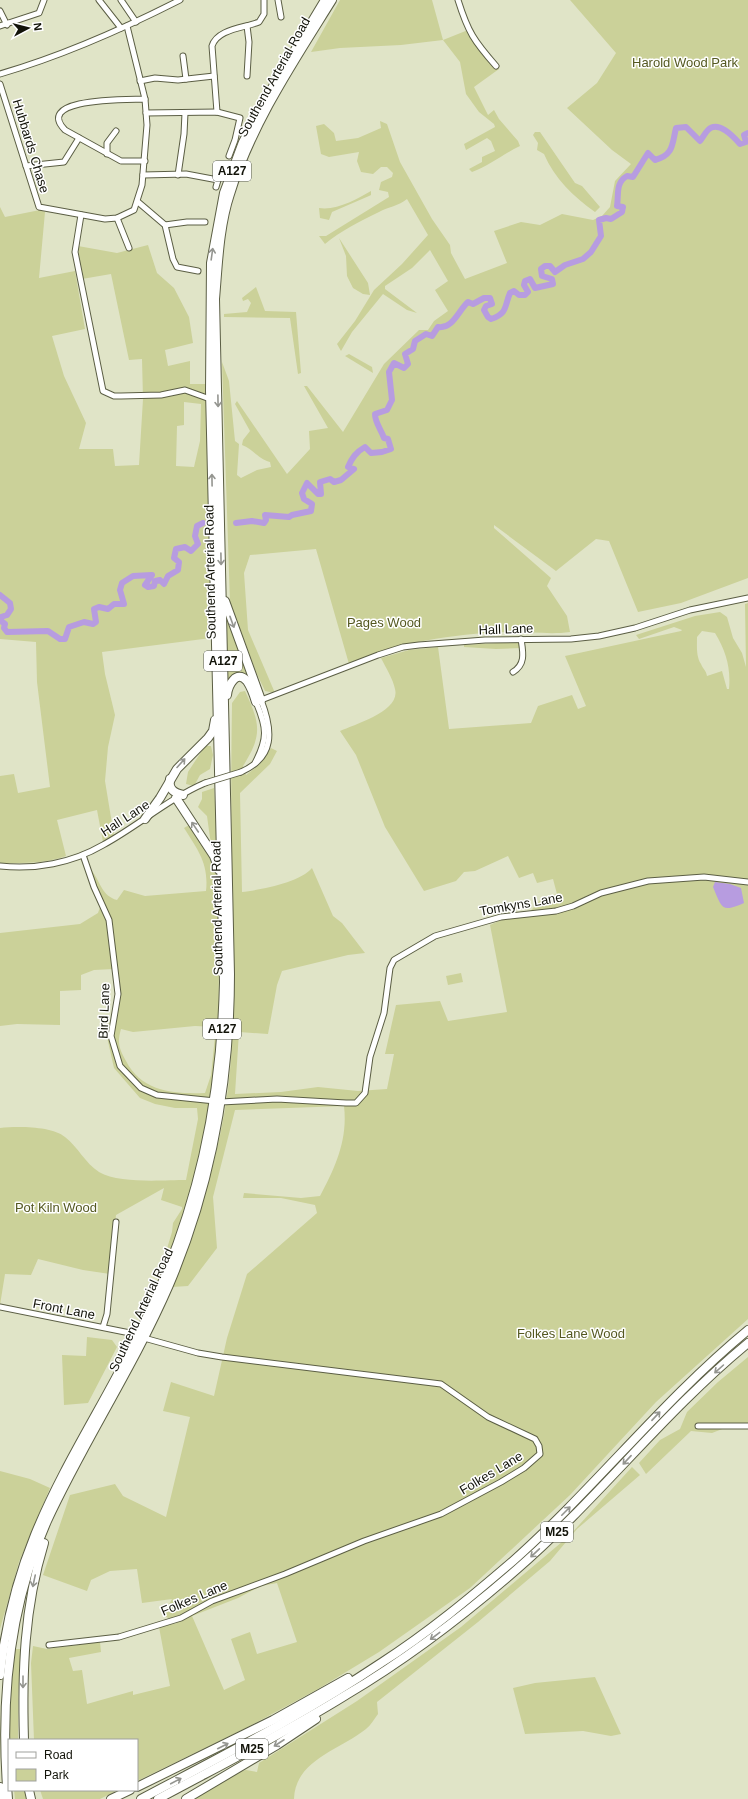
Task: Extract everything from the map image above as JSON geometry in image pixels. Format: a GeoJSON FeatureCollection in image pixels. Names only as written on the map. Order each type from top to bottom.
{"type":"FeatureCollection","features":[{"type":"Feature","properties":{"kind":"highway","name":"Southend Arterial Road"},"geometry":{"type":"LineString","coordinates":[[8,1799],[4,1765],[3,1720],[7,1670],[19,1602],[29,1569],[46,1523],[144,1338],[169,1285],[193,1222],[206,1178],[218,1102],[223,1016],[222,881],[210,398],[209,297],[211,263],[224,193],[243,142],[269,93],[325,0]]}},
{"type":"Feature","properties":{"kind":"highway","name":"Southend Arterial Road"},"geometry":{"type":"LineString","coordinates":[[0,1675],[13,1601],[34,1536],[56,1488],[131,1350],[172,1261],[196,1191],[226,1064],[230,997],[215,299],[223,224],[229,194],[250,143],[274,97],[332,0]]}},
{"type":"Feature","properties":{"kind":"highway"},"geometry":{"type":"LineString","coordinates":[[222,585],[228,612],[262,700]]}},
{"type":"Feature","properties":{"kind":"highway"},"geometry":{"type":"LineString","coordinates":[[224,736],[228,692],[233,680],[238,677],[245,680],[262,700]]}},
{"type":"Feature","properties":{"kind":"highway","name":"A127"},"geometry":{"type":"LineString","coordinates":[[145,819],[160,798],[171,777],[183,761],[211,734],[214,726],[218,698]]}},
{"type":"Feature","properties":{"kind":"highway","name":"A127"},"geometry":{"type":"LineString","coordinates":[[171,777],[169,784],[171,789],[179,796],[214,856],[222,881]]}},
{"type":"Feature","properties":{"kind":"highway","name":"M25"},"geometry":{"type":"LineString","coordinates":[[141,1799],[335,1693],[407,1646],[475,1593],[562,1514],[676,1395],[748,1330]]}},
{"type":"Feature","properties":{"kind":"highway","name":"M25"},"geometry":{"type":"LineString","coordinates":[[158,1799],[345,1696],[431,1639],[516,1570],[582,1508],[679,1406],[748,1343]]}},
{"type":"Feature","properties":{"kind":"highway"},"geometry":{"type":"LineString","coordinates":[[24,1739],[23,1662],[28,1606],[41,1553],[62,1491]]}},
{"type":"Feature","properties":{"kind":"highway"},"geometry":{"type":"LineString","coordinates":[[0,1646],[12,1594],[34,1536]]}},
{"type":"Feature","properties":{"kind":"highway","name":"M25"},"geometry":{"type":"LineString","coordinates":[[138,1786],[222,1746],[330,1689],[376,1661],[463,1599],[475,1593]]}},
{"type":"Feature","properties":{"kind":"highway","name":"M25"},"geometry":{"type":"LineString","coordinates":[[186,1799],[277,1745],[319,1717],[345,1696]]}},
{"type":"Feature","properties":{"kind":"highway"},"geometry":{"type":"LineString","coordinates":[[0,1787],[2,1799]]}},
{"type":"Feature","properties":{"kind":"highway"},"geometry":{"type":"LineString","coordinates":[[111,1799],[128,1791]]}},
{"type":"Feature","properties":{"kind":"street"},"geometry":{"type":"LineString","coordinates":[[0,26],[39,13],[44,0]]}},
{"type":"Feature","properties":{"kind":"street"},"geometry":{"type":"LineString","coordinates":[[98,0],[121,28]]}},
{"type":"Feature","properties":{"kind":"street"},"geometry":{"type":"LineString","coordinates":[[121,0],[136,22]]}},
{"type":"Feature","properties":{"kind":"street"},"geometry":{"type":"LineString","coordinates":[[0,74],[63,53],[136,22],[180,0]]}},
{"type":"Feature","properties":{"kind":"street"},"geometry":{"type":"LineString","coordinates":[[217,112],[212,46],[214,41],[222,35],[259,22],[262,19],[265,0]]}},
{"type":"Feature","properties":{"kind":"street"},"geometry":{"type":"LineString","coordinates":[[278,0],[281,17]]}},
{"type":"Feature","properties":{"kind":"street"},"geometry":{"type":"LineString","coordinates":[[458,0],[468,30],[478,45],[496,66]]}},
{"type":"Feature","properties":{"kind":"street"},"geometry":{"type":"LineString","coordinates":[[0,11],[6,25]]}},
{"type":"Feature","properties":{"kind":"street"},"geometry":{"type":"LineString","coordinates":[[127,26],[145,99],[146,113],[145,161],[138,202],[134,210],[117,218],[129,248]]}},
{"type":"Feature","properties":{"kind":"street"},"geometry":{"type":"LineString","coordinates":[[247,26],[249,42],[247,76]]}},
{"type":"Feature","properties":{"kind":"street"},"geometry":{"type":"LineString","coordinates":[[183,56],[186,79]]}},
{"type":"Feature","properties":{"kind":"street"},"geometry":{"type":"LineString","coordinates":[[140,81],[154,78],[178,80],[214,76]]}},
{"type":"Feature","properties":{"kind":"street","name":"Hubbards Chase"},"geometry":{"type":"LineString","coordinates":[[0,84],[39,207],[105,219],[117,218]]}},
{"type":"Feature","properties":{"kind":"street"},"geometry":{"type":"LineString","coordinates":[[145,99],[104,100],[68,106],[62,110],[59,117],[60,125],[65,130],[107,154],[121,161],[145,161]]}},
{"type":"Feature","properties":{"kind":"street"},"geometry":{"type":"LineString","coordinates":[[146,113],[217,112],[240,118],[235,140],[229,156]]}},
{"type":"Feature","properties":{"kind":"street"},"geometry":{"type":"LineString","coordinates":[[178,175],[184,134],[185,113]]}},
{"type":"Feature","properties":{"kind":"street"},"geometry":{"type":"LineString","coordinates":[[107,154],[107,143],[116,131]]}},
{"type":"Feature","properties":{"kind":"street"},"geometry":{"type":"LineString","coordinates":[[26,166],[64,162],[79,138]]}},
{"type":"Feature","properties":{"kind":"street"},"geometry":{"type":"LineString","coordinates":[[216,187],[222,168]]}},
{"type":"Feature","properties":{"kind":"street"},"geometry":{"type":"LineString","coordinates":[[143,175],[186,174],[218,180]]}},
{"type":"Feature","properties":{"kind":"street"},"geometry":{"type":"LineString","coordinates":[[138,202],[165,225],[173,259],[177,267],[198,271]]}},
{"type":"Feature","properties":{"kind":"street"},"geometry":{"type":"LineString","coordinates":[[81,215],[75,252],[102,391],[114,396],[121,396],[161,395],[185,390],[210,398]]}},
{"type":"Feature","properties":{"kind":"street"},"geometry":{"type":"LineString","coordinates":[[165,225],[187,222],[205,222]]}},
{"type":"Feature","properties":{"kind":"street","name":"Hall Lane"},"geometry":{"type":"LineString","coordinates":[[0,866],[28,867],[52,864],[83,855],[103,846],[179,796],[205,784],[241,772],[255,763],[264,753],[269,740],[270,727],[262,700],[395,649],[419,644],[521,639],[571,639],[599,636],[636,628],[690,610],[748,598]]}},
{"type":"Feature","properties":{"kind":"street"},"geometry":{"type":"LineString","coordinates":[[513,672],[522,663],[523,653],[521,639]]}},
{"type":"Feature","properties":{"kind":"street"},"geometry":{"type":"LineString","coordinates":[[262,700],[265,703],[265,710]]}},
{"type":"Feature","properties":{"kind":"street"},"geometry":{"type":"LineString","coordinates":[[255,763],[263,746],[266,733],[263,720],[262,700]]}},
{"type":"Feature","properties":{"kind":"street","name":"Bird Lane"},"geometry":{"type":"LineString","coordinates":[[83,855],[94,887],[109,920],[118,994],[111,1036],[120,1066],[141,1088],[157,1095],[218,1102]]}},
{"type":"Feature","properties":{"kind":"street","name":"Tomkyns Lane"},"geometry":{"type":"LineString","coordinates":[[218,1102],[277,1099],[346,1104],[356,1103],[365,1093],[370,1057],[384,1013],[390,968],[394,960],[400,955],[435,936],[501,917],[556,911],[573,906],[601,893],[648,881],[704,877],[748,882]]}},
{"type":"Feature","properties":{"kind":"street"},"geometry":{"type":"LineString","coordinates":[[103,1327],[107,1314],[116,1222]]}},
{"type":"Feature","properties":{"kind":"street","name":"Front Lane"},"geometry":{"type":"LineString","coordinates":[[0,1308],[124,1332]]}},
{"type":"Feature","properties":{"kind":"street"},"geometry":{"type":"LineString","coordinates":[[124,1332],[136,1332],[144,1324]]}},
{"type":"Feature","properties":{"kind":"street"},"geometry":{"type":"LineString","coordinates":[[124,1332],[130,1340],[131,1350]]}},
{"type":"Feature","properties":{"kind":"street","name":"Folkes Lane"},"geometry":{"type":"LineString","coordinates":[[49,1645],[119,1637],[181,1618],[212,1601],[285,1574],[364,1541],[441,1514],[501,1482],[524,1468],[540,1454],[539,1446],[535,1439],[488,1417],[440,1384],[222,1357],[198,1353],[144,1338]]}},
{"type":"Feature","properties":{"kind":"street"},"geometry":{"type":"LineString","coordinates":[[698,1426],[748,1426]]}},
{"type":"Feature","properties":{"kind":"green space"},"geometry":{"type":"Polygon","coordinates":[[[340,0],[432,0],[443,40],[401,45],[340,48],[311,52],[340,0]]]}},
{"type":"Feature","properties":{"kind":"green space"},"geometry":{"type":"Polygon","coordinates":[[[570,0],[748,0],[748,578],[681,603],[638,612],[609,541],[596,539],[556,571],[494,525],[494,528],[551,578],[547,586],[567,616],[570,632],[506,632],[446,637],[426,640],[387,650],[349,664],[316,549],[250,555],[244,573],[248,630],[275,693],[265,691],[256,672],[230,602],[222,362],[229,381],[235,441],[239,444],[237,475],[241,478],[257,470],[271,467],[270,462],[262,459],[242,445],[243,440],[250,431],[235,404],[237,401],[287,474],[310,449],[309,431],[328,428],[304,386],[307,386],[343,432],[384,364],[419,330],[428,330],[434,321],[448,311],[435,290],[448,281],[430,250],[412,268],[385,286],[385,289],[417,313],[407,310],[383,294],[352,332],[341,351],[337,344],[355,321],[374,290],[402,264],[428,235],[407,199],[358,222],[325,244],[319,236],[326,236],[389,197],[388,192],[379,190],[381,182],[392,177],[393,173],[387,167],[381,167],[373,174],[361,172],[357,161],[359,152],[329,157],[321,154],[316,126],[324,124],[334,133],[336,141],[358,138],[381,128],[380,121],[387,124],[400,162],[432,219],[450,245],[451,253],[465,279],[507,263],[494,231],[521,222],[540,225],[562,214],[593,220],[602,216],[610,207],[615,181],[631,164],[612,150],[567,108],[597,83],[616,53],[570,0]]]}},
{"type":"Feature","properties":{"kind":"green space"},"geometry":{"type":"Polygon","coordinates":[[[468,30],[499,69],[474,87],[488,115],[494,110],[499,119],[518,141],[520,146],[484,167],[472,172],[469,169],[482,162],[482,157],[495,151],[491,141],[487,138],[466,150],[464,144],[495,127],[494,124],[479,112],[466,94],[460,62],[443,40],[468,30]]]}},
{"type":"Feature","properties":{"kind":"green space"},"geometry":{"type":"Polygon","coordinates":[[[535,132],[540,132],[575,183],[582,186],[600,207],[595,212],[565,186],[553,171],[544,154],[537,150],[538,143],[533,135],[535,132]]]}},
{"type":"Feature","properties":{"kind":"green space"},"geometry":{"type":"Polygon","coordinates":[[[371,191],[371,195],[332,212],[329,220],[320,218],[319,208],[332,208],[339,206],[353,201],[371,191]]]}},
{"type":"Feature","properties":{"kind":"green space"},"geometry":{"type":"Polygon","coordinates":[[[0,207],[5,217],[40,210],[45,212],[39,278],[75,271],[85,329],[52,336],[64,376],[86,423],[79,449],[113,449],[115,466],[139,465],[143,399],[142,359],[129,360],[111,274],[82,279],[78,246],[117,253],[148,245],[157,273],[174,288],[189,317],[193,343],[165,350],[168,366],[190,361],[190,384],[207,384],[211,638],[102,652],[105,674],[115,715],[108,747],[105,781],[114,836],[103,842],[97,810],[57,820],[66,856],[42,862],[0,863],[0,776],[14,774],[18,793],[50,787],[37,682],[36,642],[0,639],[0,207]],[[184,402],[184,425],[177,426],[176,466],[194,467],[200,441],[201,404],[184,402]]]}},
{"type":"Feature","properties":{"kind":"green space"},"geometry":{"type":"Polygon","coordinates":[[[339,238],[368,283],[370,295],[363,294],[353,288],[347,276],[346,256],[339,238]]]}},
{"type":"Feature","properties":{"kind":"green space"},"geometry":{"type":"Polygon","coordinates":[[[256,287],[265,311],[296,312],[301,373],[298,374],[290,318],[224,317],[224,314],[247,312],[251,303],[248,299],[243,301],[242,298],[256,287]]]}},
{"type":"Feature","properties":{"kind":"green space"},"geometry":{"type":"Polygon","coordinates":[[[349,354],[372,367],[373,373],[345,356],[349,354]]]}},
{"type":"Feature","properties":{"kind":"green space","name":"Folkes Lane Wood"},"geometry":{"type":"Polygon","coordinates":[[[748,603],[748,1319],[656,1402],[570,1495],[470,1588],[379,1652],[318,1689],[246,1728],[138,1781],[138,1739],[34,1739],[31,1663],[33,1646],[47,1649],[100,1642],[101,1652],[69,1658],[73,1671],[82,1670],[87,1704],[133,1691],[133,1695],[170,1686],[159,1627],[177,1623],[163,1615],[172,1599],[142,1603],[137,1569],[110,1571],[91,1580],[87,1591],[43,1575],[70,1495],[115,1484],[123,1496],[166,1517],[190,1417],[163,1411],[171,1382],[214,1396],[227,1338],[247,1274],[317,1213],[315,1205],[281,1198],[243,1198],[244,1193],[301,1198],[320,1196],[331,1175],[342,1142],[345,1118],[344,1106],[235,1110],[213,1197],[217,1248],[188,1286],[172,1287],[199,1214],[213,1165],[224,1114],[231,1065],[233,991],[231,822],[232,703],[240,692],[245,691],[254,712],[256,721],[257,729],[254,746],[243,766],[246,775],[260,764],[271,748],[277,751],[270,764],[240,793],[242,892],[290,881],[307,873],[312,868],[333,916],[342,923],[365,953],[348,955],[282,971],[277,985],[268,1034],[239,1032],[235,1094],[281,1092],[318,1087],[358,1091],[387,1089],[394,1054],[385,1054],[396,1005],[440,1001],[448,1021],[507,1012],[490,925],[501,920],[526,916],[542,898],[557,894],[553,879],[537,883],[533,873],[519,878],[508,856],[475,871],[464,872],[456,881],[424,891],[385,827],[356,755],[340,731],[375,716],[391,704],[395,697],[394,685],[381,658],[409,650],[438,647],[449,729],[531,723],[538,706],[572,695],[578,709],[586,706],[565,656],[681,631],[682,630],[674,627],[639,639],[636,635],[695,616],[720,612],[727,617],[733,638],[742,653],[746,667],[745,604],[748,603]],[[702,631],[697,637],[698,658],[707,676],[722,671],[727,689],[729,689],[727,660],[715,633],[702,631]],[[277,1583],[261,1586],[238,1598],[192,1616],[224,1690],[245,1680],[231,1639],[250,1632],[257,1654],[297,1642],[277,1583]]]}},
{"type":"Feature","properties":{"kind":"green space"},"geometry":{"type":"Polygon","coordinates":[[[225,608],[255,688],[239,674],[229,678],[226,686],[225,608]]]}},
{"type":"Feature","properties":{"kind":"green space"},"geometry":{"type":"Polygon","coordinates":[[[518,642],[521,648],[496,649],[464,647],[464,645],[518,642]]]}},
{"type":"Feature","properties":{"kind":"green space"},"geometry":{"type":"Polygon","coordinates":[[[205,746],[211,746],[213,755],[210,769],[200,775],[194,786],[186,784],[188,772],[205,746]]]}},
{"type":"Feature","properties":{"kind":"green space"},"geometry":{"type":"Polygon","coordinates":[[[214,788],[218,844],[215,850],[210,838],[207,816],[198,807],[202,799],[202,792],[214,788]]]}},
{"type":"Feature","properties":{"kind":"green space","name":"Pot Kiln Wood"},"geometry":{"type":"Polygon","coordinates":[[[191,824],[211,857],[218,878],[219,1015],[210,1101],[195,1180],[164,1276],[159,1275],[172,1232],[173,1223],[182,1207],[161,1200],[164,1188],[116,1215],[110,1274],[83,1270],[38,1259],[31,1275],[5,1274],[0,1305],[0,1128],[34,1128],[59,1133],[74,1145],[94,1168],[108,1176],[130,1180],[186,1180],[198,1119],[197,1108],[175,1108],[155,1104],[140,1098],[114,1068],[107,1037],[111,1036],[117,994],[114,969],[94,970],[81,975],[81,990],[60,991],[60,1025],[17,1024],[0,1026],[0,933],[80,924],[98,913],[100,907],[92,891],[83,862],[92,871],[105,892],[117,900],[124,890],[145,896],[206,891],[206,873],[204,865],[198,850],[184,828],[191,824]],[[195,1026],[133,1032],[121,1029],[119,1045],[126,1061],[133,1071],[150,1085],[160,1089],[182,1093],[205,1093],[211,1075],[216,1027],[195,1026]]]}},
{"type":"Feature","properties":{"kind":"green space"},"geometry":{"type":"Polygon","coordinates":[[[461,973],[463,982],[448,985],[446,976],[461,973]]]}},
{"type":"Feature","properties":{"kind":"green space"},"geometry":{"type":"Polygon","coordinates":[[[87,1337],[112,1340],[117,1347],[88,1403],[64,1405],[62,1355],[86,1356],[87,1337]]]}},
{"type":"Feature","properties":{"kind":"green space"},"geometry":{"type":"Polygon","coordinates":[[[748,1357],[748,1426],[730,1426],[712,1433],[691,1431],[646,1474],[639,1463],[660,1440],[680,1429],[687,1412],[718,1382],[748,1357]]]}},
{"type":"Feature","properties":{"kind":"green space"},"geometry":{"type":"Polygon","coordinates":[[[632,1467],[640,1475],[577,1529],[550,1561],[478,1622],[377,1702],[378,1714],[366,1729],[310,1765],[296,1786],[294,1799],[192,1799],[238,1772],[246,1770],[257,1772],[259,1763],[357,1701],[461,1627],[569,1536],[632,1467]]]}},
{"type":"Feature","properties":{"kind":"green space"},"geometry":{"type":"Polygon","coordinates":[[[0,1471],[30,1479],[50,1488],[19,1562],[0,1629],[0,1471]]]}},
{"type":"Feature","properties":{"kind":"green space"},"geometry":{"type":"Polygon","coordinates":[[[14,1649],[21,1649],[18,1697],[18,1739],[10,1739],[9,1688],[14,1649]]]}},
{"type":"Feature","properties":{"kind":"green space"},"geometry":{"type":"Polygon","coordinates":[[[595,1677],[621,1734],[611,1736],[583,1731],[525,1734],[513,1688],[535,1683],[595,1677]]]}},
{"type":"Feature","properties":{"kind":"green space"},"geometry":{"type":"Polygon","coordinates":[[[14,1791],[26,1791],[28,1799],[15,1799],[14,1791]]]}},
{"type":"Feature","properties":{"kind":"green space"},"geometry":{"type":"Polygon","coordinates":[[[40,1791],[116,1791],[100,1799],[43,1799],[40,1791]]]}},
{"type":"Feature","properties":{"kind":"shaded area"},"geometry":{"type":"Polygon","coordinates":[[[715,882],[730,884],[741,888],[744,903],[731,908],[723,907],[718,900],[713,887],[715,882]]]}},
{"type":"Feature","properties":{"kind":"waterway"},"geometry":{"type":"LineString","coordinates":[[236,523],[252,521],[264,523],[266,520],[265,515],[289,517],[311,511],[312,504],[304,499],[302,493],[307,483],[318,494],[321,494],[320,482],[330,479],[334,482],[341,480],[354,469],[348,467],[359,451],[365,447],[371,453],[391,449],[388,439],[384,438],[377,423],[375,414],[387,410],[392,400],[389,372],[394,363],[404,368],[408,364],[405,354],[413,349],[415,341],[426,334],[432,336],[438,327],[448,325],[455,319],[468,302],[473,304],[484,298],[490,298],[492,304],[486,306],[484,310],[491,319],[503,312],[510,293],[514,291],[519,295],[525,295],[528,292],[524,285],[525,281],[530,279],[535,288],[553,284],[552,279],[542,276],[541,269],[545,266],[550,266],[555,272],[565,265],[583,259],[591,252],[601,236],[599,220],[606,218],[611,219],[622,212],[623,207],[617,206],[618,190],[623,179],[627,176],[633,177],[648,153],[655,160],[666,155],[673,144],[676,128],[686,127],[700,141],[712,127],[721,128],[729,133],[740,144],[746,142],[744,135],[748,133]]}},
{"type":"Feature","properties":{"kind":"waterway"},"geometry":{"type":"LineString","coordinates":[[0,595],[10,603],[11,609],[7,615],[1,617],[1,621],[5,624],[4,628],[7,632],[48,631],[60,639],[65,639],[69,627],[84,622],[93,624],[96,622],[94,609],[99,607],[108,609],[114,604],[124,604],[120,590],[122,583],[133,576],[152,575],[145,585],[148,587],[154,586],[155,581],[160,580],[164,584],[168,576],[178,570],[179,562],[174,558],[176,549],[185,547],[191,551],[198,544],[195,536],[197,526],[203,523]]}},
{"type":"Feature","properties":{"kind":"park label","name":"Harold Wood Park"},"geometry":{"type":"Point","coordinates":[685,62]}},
{"type":"Feature","properties":{"kind":"park label","name":"Pages Wood"},"geometry":{"type":"Point","coordinates":[384,622]}}]}
